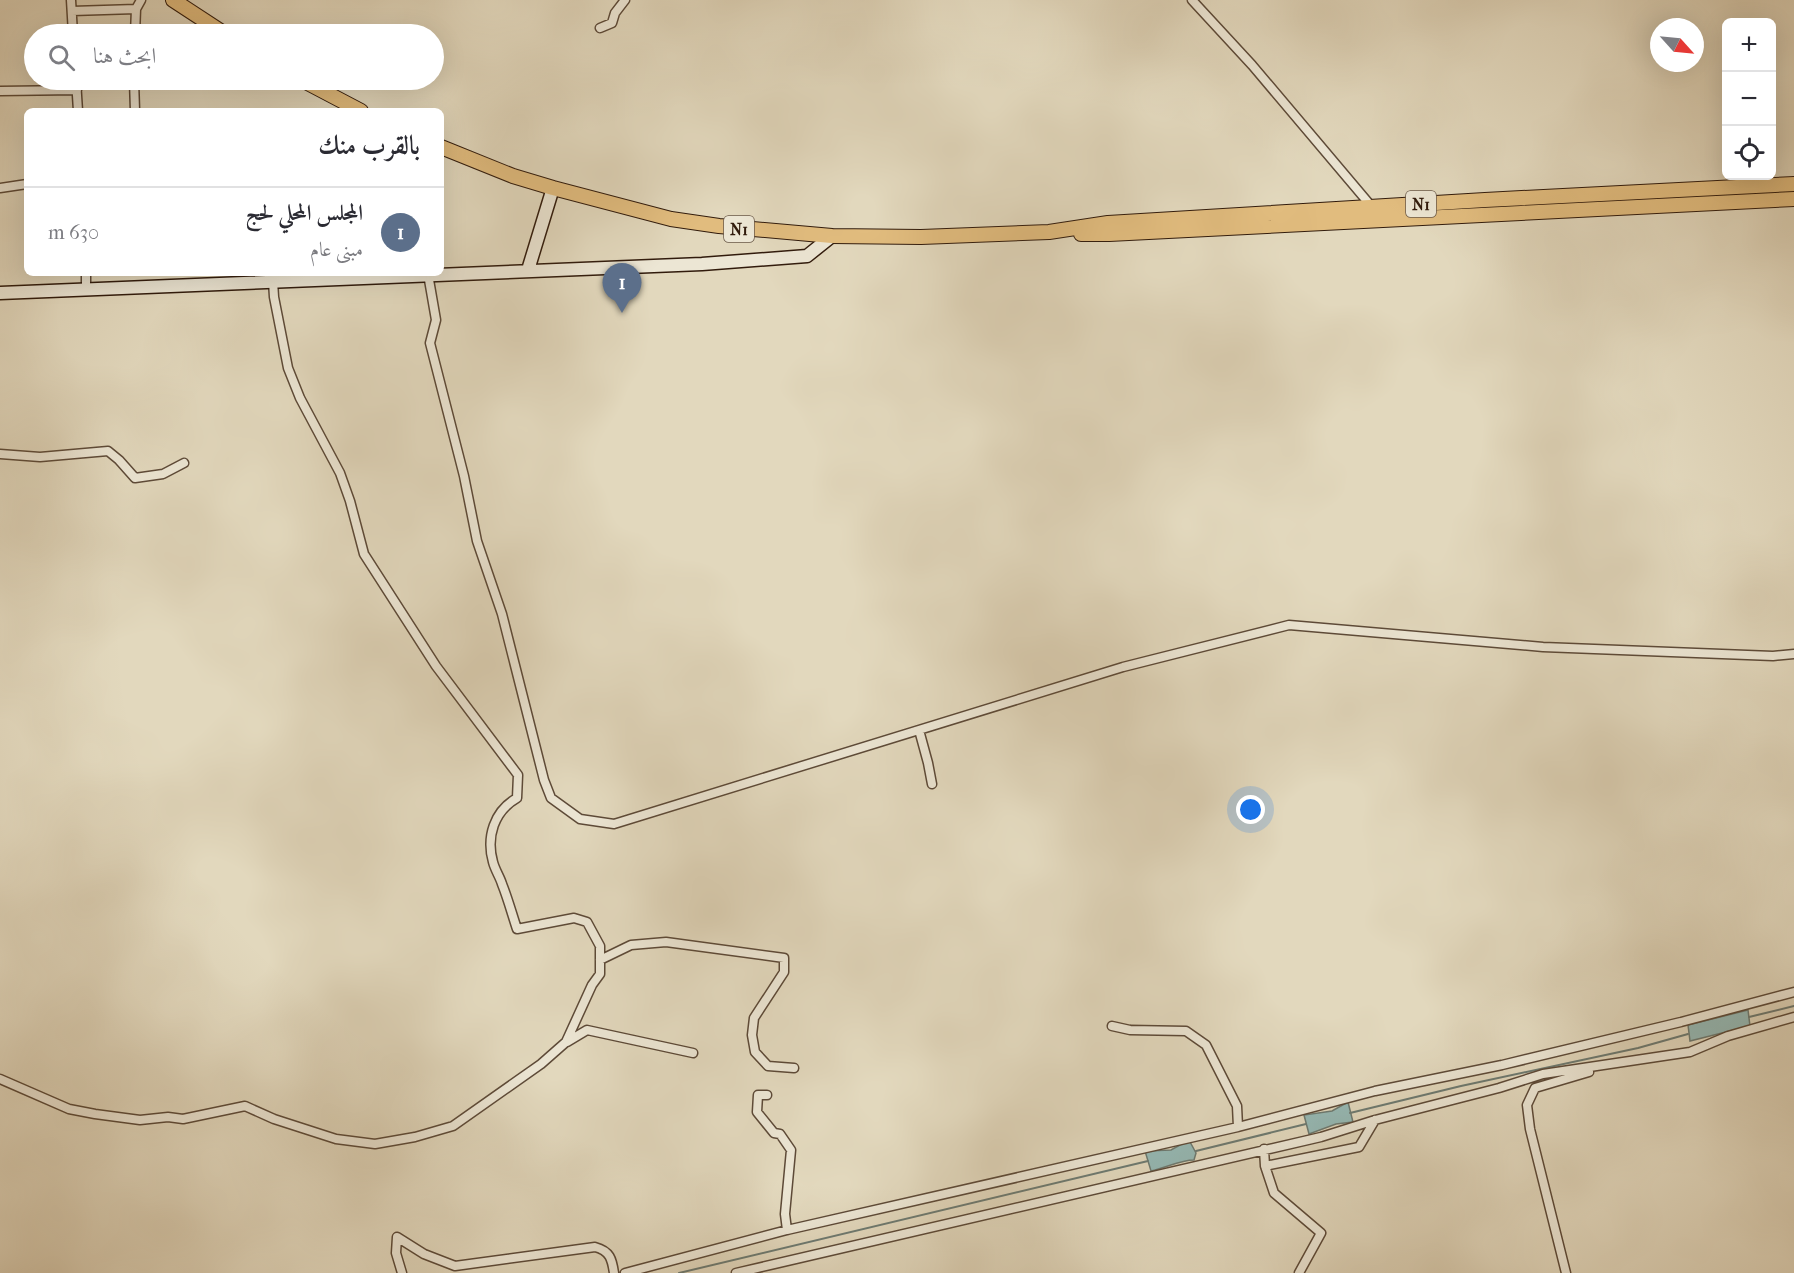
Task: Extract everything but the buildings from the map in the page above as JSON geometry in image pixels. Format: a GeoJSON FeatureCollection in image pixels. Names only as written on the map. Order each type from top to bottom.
{"type":"FeatureCollection","features":[{"type":"Feature","properties":{"kind":"highway"},"geometry":{"type":"LineString","coordinates":[[173,0],[210,24]]}},
{"type":"Feature","properties":{"kind":"highway"},"geometry":{"type":"LineString","coordinates":[[321,90],[355,108]]}},
{"type":"Feature","properties":{"kind":"highway","name":"N1"},"geometry":{"type":"LineString","coordinates":[[444,148],[513,176],[671,219],[741,229],[832,236],[921,237],[1049,232],[1109,234],[1794,199]]}},
{"type":"Feature","properties":{"kind":"highway","name":"N1"},"geometry":{"type":"LineString","coordinates":[[1049,232],[1108,223],[1794,184]]}},
{"type":"Feature","properties":{"kind":"main road"},"geometry":{"type":"LineString","coordinates":[[528,270],[553,188]]}},
{"type":"Feature","properties":{"kind":"main road"},"geometry":{"type":"LineString","coordinates":[[444,273],[702,264],[807,256],[832,236]]}},
{"type":"Feature","properties":{"kind":"main road"},"geometry":{"type":"LineString","coordinates":[[0,293],[374,276]]}},
{"type":"Feature","properties":{"kind":"street"},"geometry":{"type":"LineString","coordinates":[[71,0],[73,24]]}},
{"type":"Feature","properties":{"kind":"street"},"geometry":{"type":"LineString","coordinates":[[135,24],[136,9],[141,0]]}},
{"type":"Feature","properties":{"kind":"street"},"geometry":{"type":"LineString","coordinates":[[600,28],[612,23],[615,13],[625,0]]}},
{"type":"Feature","properties":{"kind":"street"},"geometry":{"type":"LineString","coordinates":[[1192,0],[1251,65],[1372,207]]}},
{"type":"Feature","properties":{"kind":"street"},"geometry":{"type":"LineString","coordinates":[[72,11],[136,9]]}},
{"type":"Feature","properties":{"kind":"street"},"geometry":{"type":"LineString","coordinates":[[0,91],[76,90],[78,108]]}},
{"type":"Feature","properties":{"kind":"street"},"geometry":{"type":"LineString","coordinates":[[134,90],[135,108]]}},
{"type":"Feature","properties":{"kind":"street"},"geometry":{"type":"LineString","coordinates":[[0,188],[24,184]]}},
{"type":"Feature","properties":{"kind":"street"},"geometry":{"type":"LineString","coordinates":[[86,276],[86,289]]}},
{"type":"Feature","properties":{"kind":"street"},"geometry":{"type":"LineString","coordinates":[[428,276],[436,320],[430,343],[464,476],[477,541],[502,614],[542,772],[551,798],[580,819],[614,824],[1123,667],[1289,625],[1543,647],[1773,656],[1794,654]]}},
{"type":"Feature","properties":{"kind":"street"},"geometry":{"type":"LineString","coordinates":[[273,281],[288,368],[300,398],[340,473],[364,554],[436,666],[518,775],[517,798],[508,803],[495,819],[491,838],[493,861],[517,929],[574,918],[587,922],[600,946],[600,974],[592,985],[567,1042]]}},
{"type":"Feature","properties":{"kind":"street"},"geometry":{"type":"LineString","coordinates":[[0,454],[40,457],[108,451],[135,478],[163,474],[184,463]]}},
{"type":"Feature","properties":{"kind":"street"},"geometry":{"type":"LineString","coordinates":[[919,730],[932,784]]}},
{"type":"Feature","properties":{"kind":"street"},"geometry":{"type":"LineString","coordinates":[[600,960],[632,945],[666,942],[784,957],[784,972],[754,1018],[752,1035],[755,1052],[768,1066],[794,1068]]}},
{"type":"Feature","properties":{"kind":"street"},"geometry":{"type":"LineString","coordinates":[[625,1273],[787,1230],[1238,1127],[1374,1091],[1502,1065],[1682,1022],[1794,992]]}},
{"type":"Feature","properties":{"kind":"street"},"geometry":{"type":"LineString","coordinates":[[736,1273],[1321,1137],[1543,1074],[1690,1052],[1728,1036],[1794,1017]]}},
{"type":"Feature","properties":{"kind":"street"},"geometry":{"type":"LineString","coordinates":[[1112,1026],[1130,1030],[1186,1031],[1206,1045],[1237,1106],[1238,1127]]}},
{"type":"Feature","properties":{"kind":"street"},"geometry":{"type":"LineString","coordinates":[[0,1079],[69,1109],[95,1114],[140,1119],[168,1117],[183,1119],[245,1106],[274,1119],[336,1140],[375,1144],[415,1137],[453,1126],[541,1064],[567,1042],[587,1030],[693,1053]]}},
{"type":"Feature","properties":{"kind":"street"},"geometry":{"type":"LineString","coordinates":[[1566,1273],[1530,1129],[1527,1105],[1535,1088],[1584,1074],[1599,1067]]}},
{"type":"Feature","properties":{"kind":"street"},"geometry":{"type":"LineString","coordinates":[[1527,1080],[1535,1088]]}},
{"type":"Feature","properties":{"kind":"street"},"geometry":{"type":"LineString","coordinates":[[767,1095],[758,1095],[757,1112],[774,1133],[780,1134],[791,1150],[785,1214],[787,1230]]}},
{"type":"Feature","properties":{"kind":"street"},"geometry":{"type":"LineString","coordinates":[[1265,1166],[1359,1147],[1375,1120]]}},
{"type":"Feature","properties":{"kind":"street"},"geometry":{"type":"LineString","coordinates":[[1264,1149],[1265,1166],[1274,1193],[1321,1233],[1299,1273]]}},
{"type":"Feature","properties":{"kind":"street"},"geometry":{"type":"LineString","coordinates":[[402,1273],[396,1253],[397,1238],[424,1254],[455,1266],[595,1247],[603,1249],[611,1257],[614,1273]]}},
{"type":"Feature","properties":{"kind":"water"},"geometry":{"type":"Polygon","coordinates":[[[1748,1010],[1750,1026],[1690,1041],[1688,1025],[1748,1010]]]}},
{"type":"Feature","properties":{"kind":"water"},"geometry":{"type":"Polygon","coordinates":[[[1348,1102],[1353,1122],[1336,1124],[1309,1134],[1304,1115],[1332,1111],[1348,1102]]]}},
{"type":"Feature","properties":{"kind":"water"},"geometry":{"type":"Polygon","coordinates":[[[1189,1140],[1196,1153],[1194,1160],[1151,1171],[1145,1151],[1171,1150],[1189,1140]]]}},
{"type":"Feature","properties":{"kind":"waterway"},"geometry":{"type":"LineString","coordinates":[[1749,1017],[1794,1006]]}},
{"type":"Feature","properties":{"kind":"waterway"},"geometry":{"type":"LineString","coordinates":[[1350,1113],[1461,1086],[1638,1048],[1688,1034]]}},
{"type":"Feature","properties":{"kind":"waterway"},"geometry":{"type":"LineString","coordinates":[[1196,1151],[1306,1124]]}},
{"type":"Feature","properties":{"kind":"waterway"},"geometry":{"type":"LineString","coordinates":[[679,1273],[1148,1161]]}},
{"type":"Feature","properties":{"kind":"place","name":"المجلس المحلي لحج"},"geometry":{"type":"Point","coordinates":[622,313]}}]}
